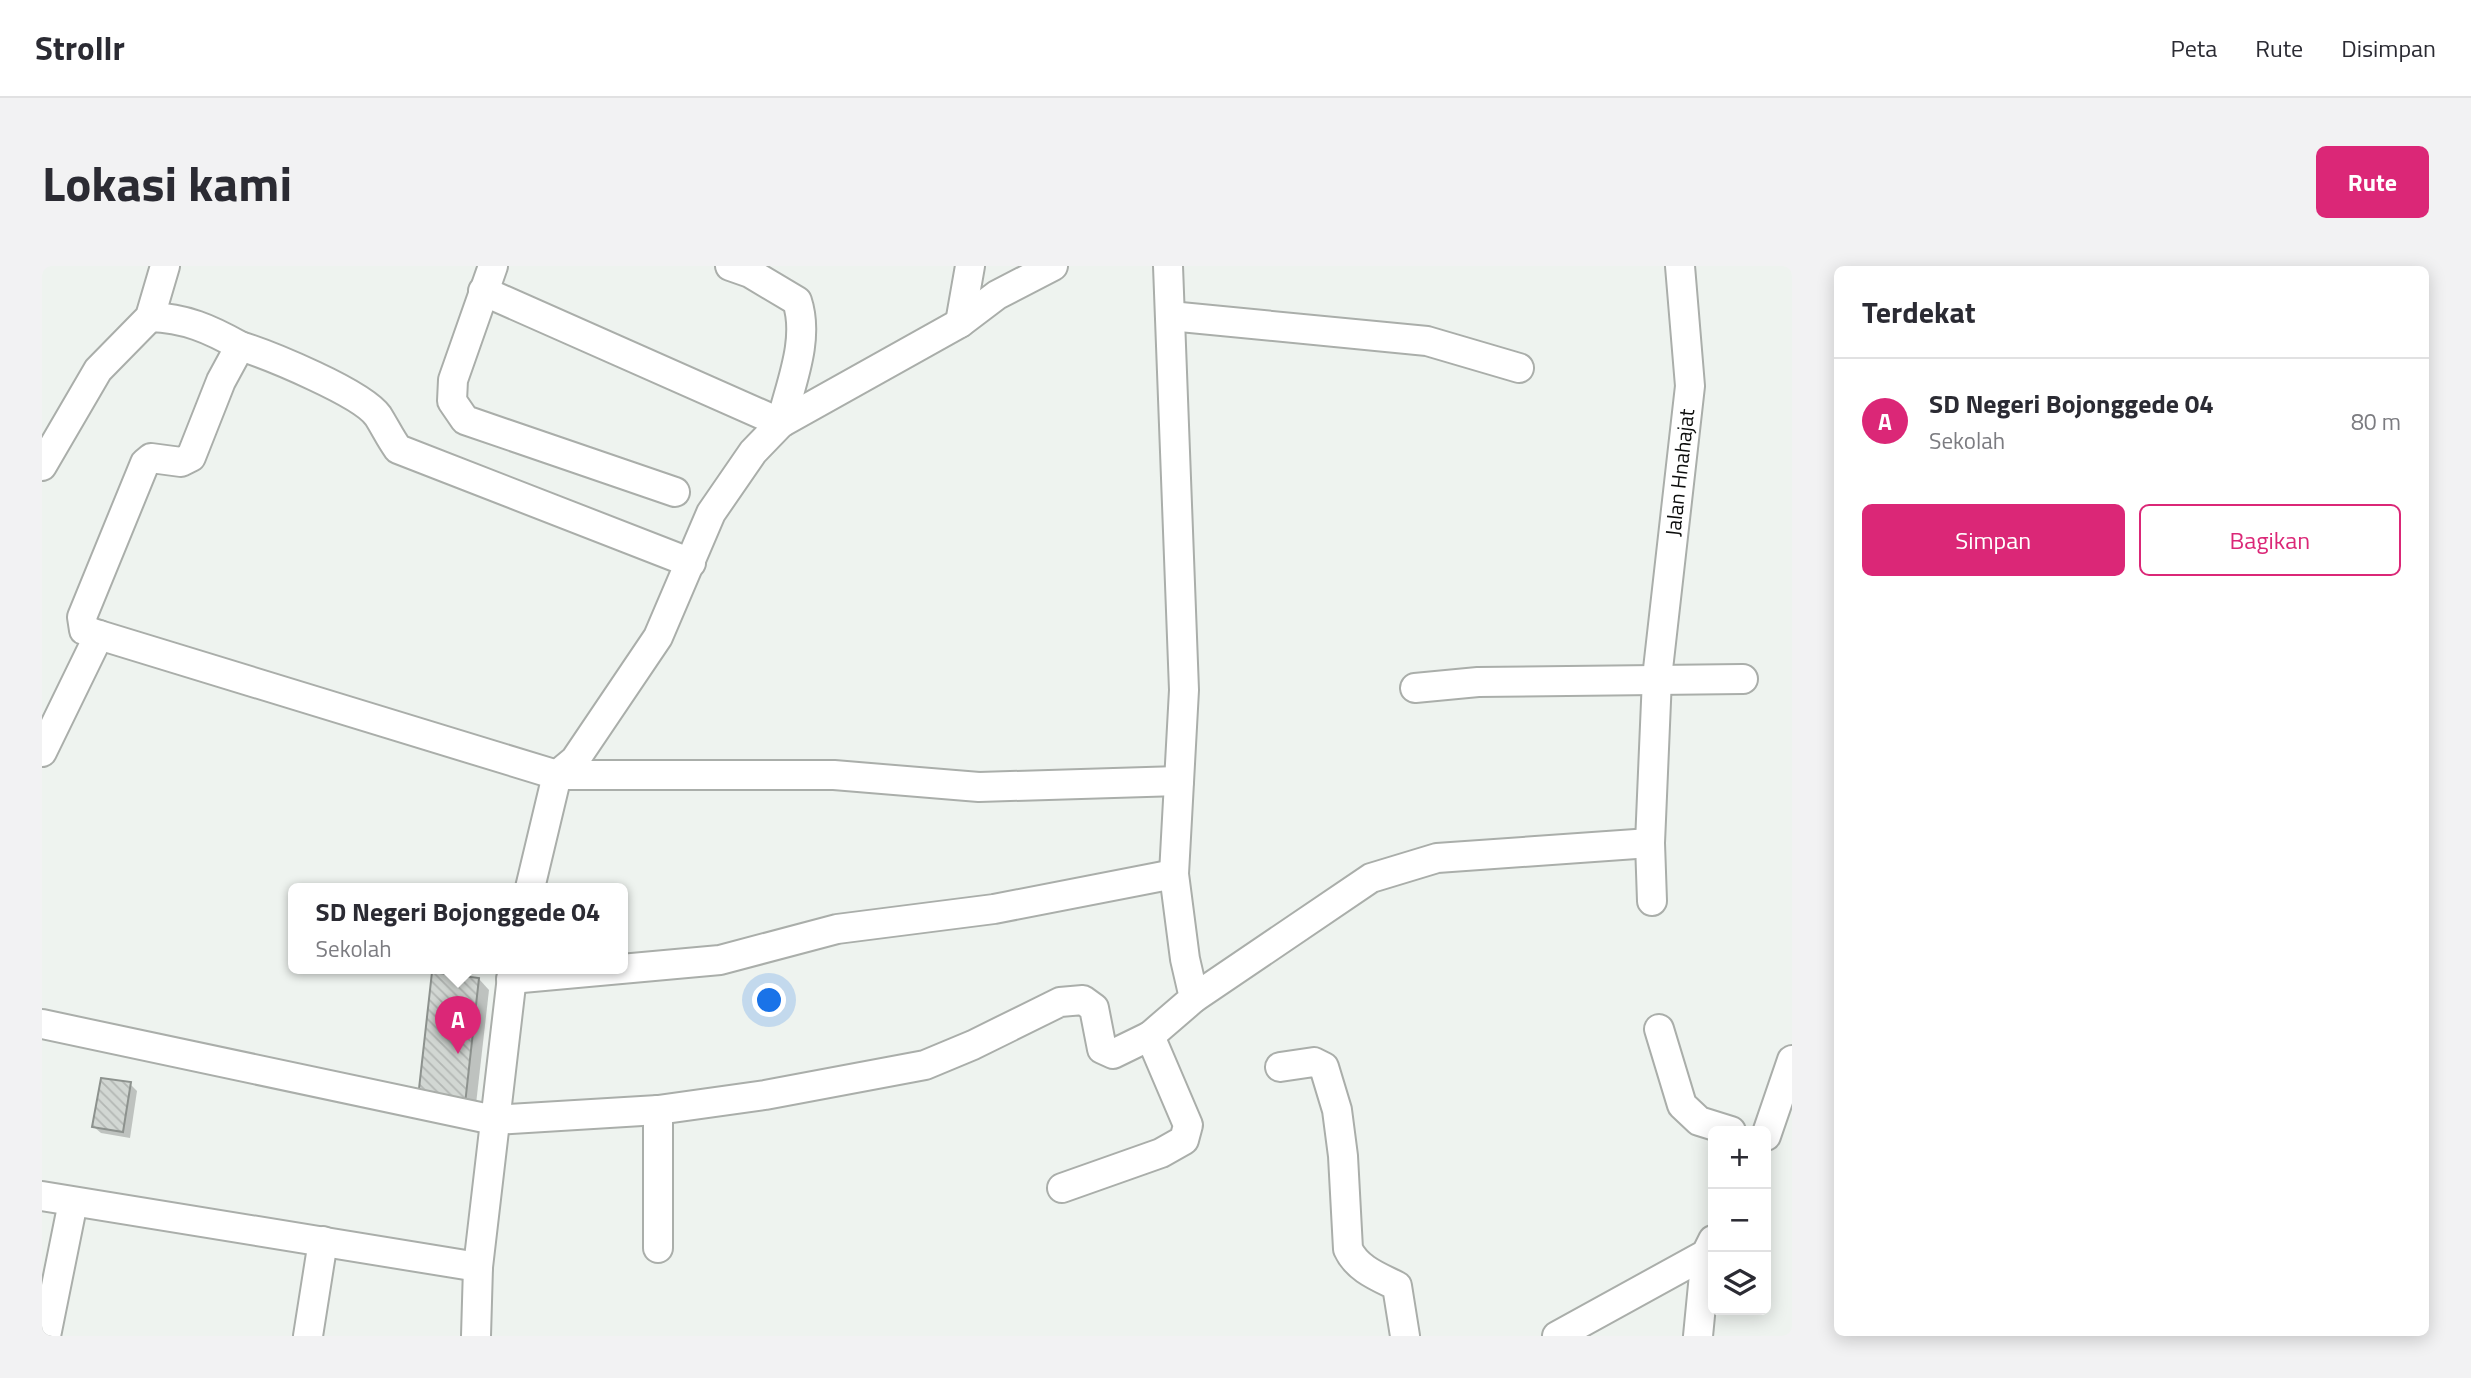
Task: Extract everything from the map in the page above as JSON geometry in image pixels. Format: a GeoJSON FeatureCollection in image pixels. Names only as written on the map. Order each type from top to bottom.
{"type":"FeatureCollection","features":[{"type":"Feature","properties":{"kind":"street"},"geometry":{"type":"LineString","coordinates":[[42,466],[98,370],[150,317],[165,266]]}},
{"type":"Feature","properties":{"kind":"street"},"geometry":{"type":"LineString","coordinates":[[730,266],[750,273],[797,301],[802,317],[802,337],[781,424]]}},
{"type":"Feature","properties":{"kind":"street"},"geometry":{"type":"LineString","coordinates":[[960,323],[970,266]]}},
{"type":"Feature","properties":{"kind":"street"},"geometry":{"type":"LineString","coordinates":[[531,883],[557,775],[575,760],[658,637],[711,513],[753,452],[781,424],[960,323],[997,295],[1053,266]]}},
{"type":"Feature","properties":{"kind":"street"},"geometry":{"type":"LineString","coordinates":[[1168,266],[1184,690],[1174,874],[1185,959],[1194,998]]}},
{"type":"Feature","properties":{"kind":"street","name":"Jalan Hnahajat"},"geometry":{"type":"LineString","coordinates":[[1652,901],[1650,843],[1657,678],[1690,386],[1681,266]]}},
{"type":"Feature","properties":{"kind":"street"},"geometry":{"type":"LineString","coordinates":[[675,492],[465,420],[452,401],[453,380],[488,279],[781,424]]}},
{"type":"Feature","properties":{"kind":"street"},"geometry":{"type":"LineString","coordinates":[[1170,316],[1427,341],[1519,368]]}},
{"type":"Feature","properties":{"kind":"street"},"geometry":{"type":"LineString","coordinates":[[150,317],[174,318],[203,326],[240,346],[269,355],[359,401],[377,415],[398,449],[691,563]]}},
{"type":"Feature","properties":{"kind":"street"},"geometry":{"type":"LineString","coordinates":[[240,346],[221,381],[191,457],[181,462],[151,458],[145,463],[82,617],[84,629],[557,775],[834,775],[978,787],[1178,781]]}},
{"type":"Feature","properties":{"kind":"street"},"geometry":{"type":"LineString","coordinates":[[42,752],[99,635]]}},
{"type":"Feature","properties":{"kind":"street"},"geometry":{"type":"LineString","coordinates":[[1415,688],[1478,682],[1743,679]]}},
{"type":"Feature","properties":{"kind":"street"},"geometry":{"type":"LineString","coordinates":[[42,1024],[494,1120],[658,1110],[765,1095],[925,1065],[973,1045],[1060,1002],[1083,1000],[1094,1008],[1102,1049],[1113,1054],[1150,1036],[1194,998],[1371,878],[1437,858],[1650,843]]}},
{"type":"Feature","properties":{"kind":"street"},"geometry":{"type":"LineString","coordinates":[[628,966],[720,960],[837,929],[994,909],[1174,874]]}},
{"type":"Feature","properties":{"kind":"street"},"geometry":{"type":"LineString","coordinates":[[476,1336],[478,1267],[512,974]]}},
{"type":"Feature","properties":{"kind":"street"},"geometry":{"type":"LineString","coordinates":[[1659,1028],[1682,1105],[1699,1121],[1715,1126]]}},
{"type":"Feature","properties":{"kind":"street"},"geometry":{"type":"LineString","coordinates":[[1062,1188],[1161,1153],[1184,1140],[1188,1125],[1150,1036]]}},
{"type":"Feature","properties":{"kind":"street"},"geometry":{"type":"LineString","coordinates":[[1769,1126],[1792,1060]]}},
{"type":"Feature","properties":{"kind":"street"},"geometry":{"type":"LineString","coordinates":[[1280,1068],[1314,1062],[1324,1067],[1340,1133],[1348,1249],[1352,1259],[1362,1267],[1397,1286],[1405,1336]]}},
{"type":"Feature","properties":{"kind":"street"},"geometry":{"type":"LineString","coordinates":[[658,1110],[658,1248]]}},
{"type":"Feature","properties":{"kind":"street"},"geometry":{"type":"LineString","coordinates":[[42,1196],[478,1267]]}},
{"type":"Feature","properties":{"kind":"street"},"geometry":{"type":"LineString","coordinates":[[46,1336],[73,1202]]}},
{"type":"Feature","properties":{"kind":"street"},"geometry":{"type":"LineString","coordinates":[[308,1336],[323,1241]]}},
{"type":"Feature","properties":{"kind":"street"},"geometry":{"type":"LineString","coordinates":[[1557,1336],[1708,1248]]}},
{"type":"Feature","properties":{"kind":"street"},"geometry":{"type":"LineString","coordinates":[[1698,1336],[1709,1252]]}},
{"type":"Feature","properties":{"kind":"building"},"geometry":{"type":"Polygon","coordinates":[[[432,974],[479,978],[465,1104],[418,1098],[432,974]]]}},
{"type":"Feature","properties":{"kind":"building"},"geometry":{"type":"Polygon","coordinates":[[[101,1078],[131,1082],[123,1132],[92,1127],[101,1078]]]}},
{"type":"Feature","properties":{"kind":"place","name":"SD Negeri Bojonggede 04"},"geometry":{"type":"Point","coordinates":[458,1054]}}]}
